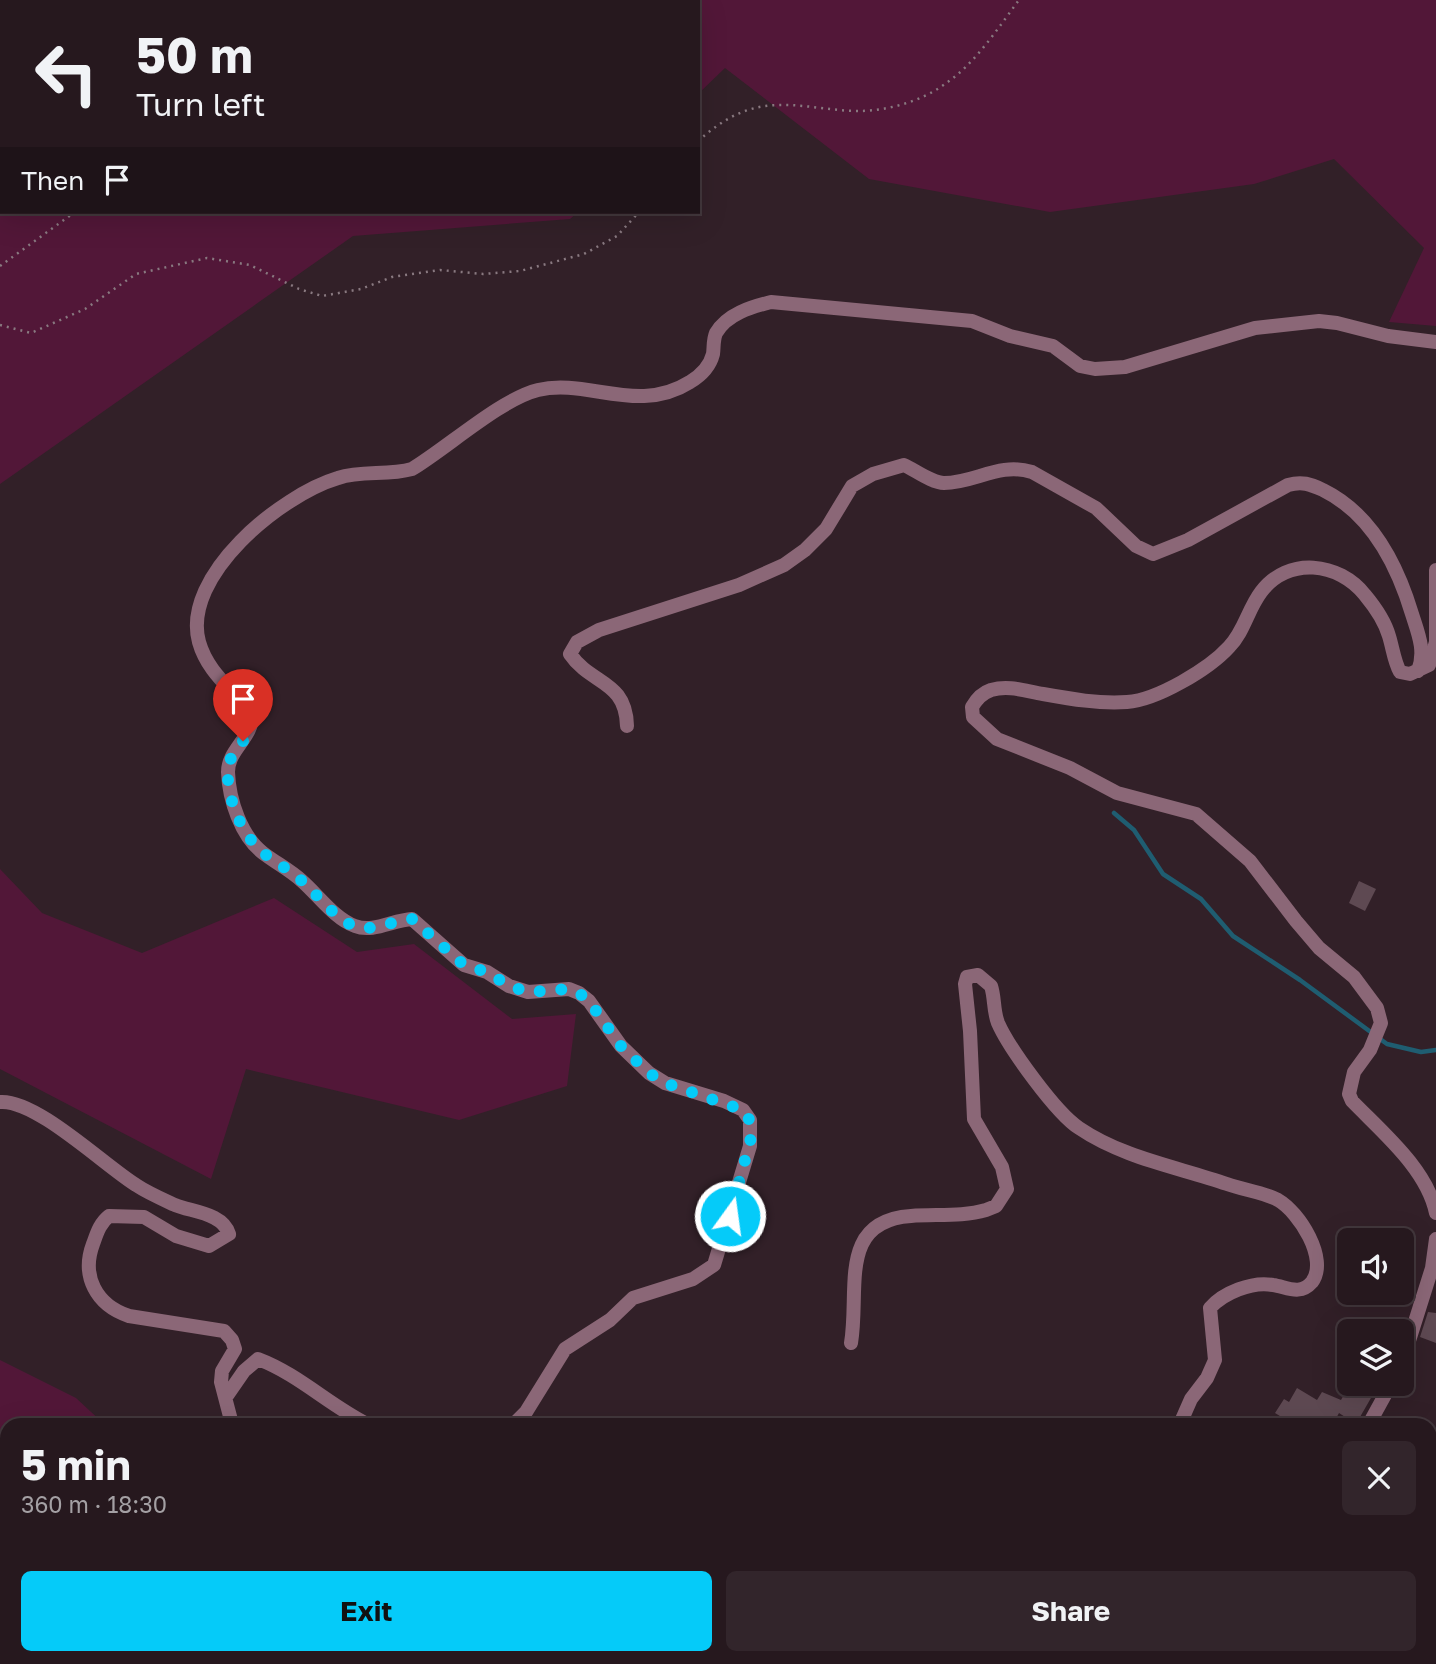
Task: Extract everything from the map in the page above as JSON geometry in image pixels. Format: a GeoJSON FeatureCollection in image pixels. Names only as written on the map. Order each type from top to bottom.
{"type":"FeatureCollection","features":[{"type":"Feature","properties":{"kind":"street"},"geometry":{"type":"LineString","coordinates":[[520,1418],[565,1349],[610,1320],[633,1298],[693,1279],[714,1265],[750,1146],[750,1121],[743,1110],[665,1083],[649,1073],[621,1046],[589,1001],[579,993],[569,989],[528,992],[509,986],[487,972],[464,965],[412,919],[371,928],[352,926],[286,866],[255,846],[236,811],[230,793],[228,768],[232,755],[253,726],[252,715],[217,677],[199,642],[198,608],[210,578],[264,520],[301,493],[341,477],[361,473],[398,473],[412,469],[516,399],[536,390],[569,387],[603,394],[634,396],[665,392],[685,385],[710,363],[716,333],[724,324],[753,307],[771,302],[972,321],[1010,336],[1054,346],[1080,366],[1095,369],[1125,368],[1255,328],[1320,321],[1388,336],[1436,342]]}},
{"type":"Feature","properties":{"kind":"street"},"geometry":{"type":"LineString","coordinates":[[628,726],[627,708],[616,692],[570,654],[576,642],[599,630],[739,584],[783,565],[805,550],[826,529],[852,486],[873,474],[904,465],[943,483],[1004,469],[1021,468],[1096,508],[1136,546],[1153,554],[1188,540],[1288,485],[1300,481],[1309,484],[1339,498],[1370,526],[1389,556],[1409,602],[1423,654],[1417,672]]}},
{"type":"Feature","properties":{"kind":"street"},"geometry":{"type":"LineString","coordinates":[[1435,1203],[1419,1176],[1352,1101],[1349,1094],[1354,1072],[1377,1037],[1381,1023],[1377,1008],[1354,977],[1319,948],[1296,922],[1250,861],[1196,814],[1116,793],[1022,746],[997,739],[973,717],[972,707],[988,691],[1014,687],[1103,703],[1131,702],[1157,693],[1184,680],[1227,650],[1237,638],[1261,592],[1272,581],[1298,568],[1312,567],[1339,572],[1353,582],[1371,603],[1389,633],[1395,663],[1400,672],[1417,672],[1429,665],[1436,641],[1436,570]]}},
{"type":"Feature","properties":{"kind":"street"},"geometry":{"type":"LineString","coordinates":[[852,1343],[857,1255],[865,1235],[873,1227],[893,1218],[986,1210],[996,1206],[1007,1189],[1002,1167],[974,1119],[965,984],[967,977],[978,975],[991,986],[994,1009],[1002,1031],[1059,1110],[1078,1128],[1141,1158],[1207,1175],[1279,1201],[1315,1247],[1318,1261],[1316,1275],[1303,1289],[1293,1290],[1273,1285],[1242,1288],[1215,1302],[1210,1308],[1215,1360],[1183,1418]]}},
{"type":"Feature","properties":{"kind":"street"},"geometry":{"type":"LineString","coordinates":[[0,1102],[9,1101],[23,1106],[88,1148],[136,1185],[174,1205],[221,1220],[227,1226],[229,1234],[209,1246],[176,1236],[144,1217],[109,1216],[97,1230],[88,1261],[91,1282],[103,1302],[115,1311],[129,1316],[224,1331],[235,1349],[222,1371],[221,1382],[231,1418]]}},
{"type":"Feature","properties":{"kind":"street"},"geometry":{"type":"LineString","coordinates":[[1414,1325],[1432,1268],[1436,1239]]}},
{"type":"Feature","properties":{"kind":"street"},"geometry":{"type":"LineString","coordinates":[[226,1396],[244,1371],[258,1359],[292,1376],[355,1418]]}},
{"type":"Feature","properties":{"kind":"street"},"geometry":{"type":"LineString","coordinates":[[1372,1418],[1384,1396]]}},
{"type":"Feature","properties":{"kind":"path"},"geometry":{"type":"LineString","coordinates":[[700,140],[727,120],[749,109],[777,104],[860,111],[888,108],[918,98],[946,84],[972,59],[1019,0]]}},
{"type":"Feature","properties":{"kind":"path"},"geometry":{"type":"LineString","coordinates":[[0,266],[72,214]]}},
{"type":"Feature","properties":{"kind":"path"},"geometry":{"type":"LineString","coordinates":[[0,326],[32,333],[85,309],[136,274],[207,258],[250,265],[299,289],[322,296],[360,289],[392,277],[440,270],[484,274],[520,271],[584,254],[617,236],[637,214]]}},
{"type":"Feature","properties":{"kind":"shaded area"},"geometry":{"type":"Polygon","coordinates":[[[700,0],[1436,0],[1436,326],[1389,322],[1424,248],[1334,159],[1254,184],[1050,212],[869,179],[725,68],[700,92],[700,0]]]}},
{"type":"Feature","properties":{"kind":"shaded area"},"geometry":{"type":"Polygon","coordinates":[[[0,214],[576,214],[570,219],[353,236],[0,484],[0,214]]]}},
{"type":"Feature","properties":{"kind":"shaded area"},"geometry":{"type":"Polygon","coordinates":[[[0,869],[42,913],[142,953],[274,898],[357,952],[414,944],[512,1019],[576,1014],[567,1086],[459,1120],[246,1069],[211,1179],[0,1069],[0,869]]]}},
{"type":"Feature","properties":{"kind":"shaded area"},"geometry":{"type":"Polygon","coordinates":[[[0,1360],[76,1398],[98,1418],[0,1418],[0,1360]]]}},
{"type":"Feature","properties":{"kind":"building"},"geometry":{"type":"Polygon","coordinates":[[[1359,881],[1376,889],[1365,911],[1349,903],[1359,881]]]}},
{"type":"Feature","properties":{"kind":"building"},"geometry":{"type":"Polygon","coordinates":[[[1428,1312],[1436,1313],[1436,1343],[1420,1337],[1428,1312]]]}},
{"type":"Feature","properties":{"kind":"building"},"geometry":{"type":"Polygon","coordinates":[[[1297,1388],[1317,1400],[1322,1392],[1341,1400],[1343,1396],[1372,1396],[1359,1418],[1347,1418],[1339,1413],[1336,1418],[1283,1418],[1275,1413],[1284,1399],[1289,1402],[1297,1388]]]}},
{"type":"Feature","properties":{"kind":"waterway"},"geometry":{"type":"LineString","coordinates":[[1114,813],[1134,830],[1163,874],[1201,899],[1233,936],[1300,980],[1387,1044],[1421,1052],[1436,1050]]}},
{"type":"Feature","properties":{"kind":"route"},"geometry":{"type":"LineString","coordinates":[[243,741],[232,755],[228,768],[230,793],[246,831],[255,846],[286,866],[352,926],[371,928],[412,919],[464,965],[487,972],[509,986],[528,992],[569,989],[579,993],[589,1001],[621,1046],[649,1073],[665,1083],[724,1101],[743,1110],[750,1121],[752,1134],[730,1216]]}}]}
